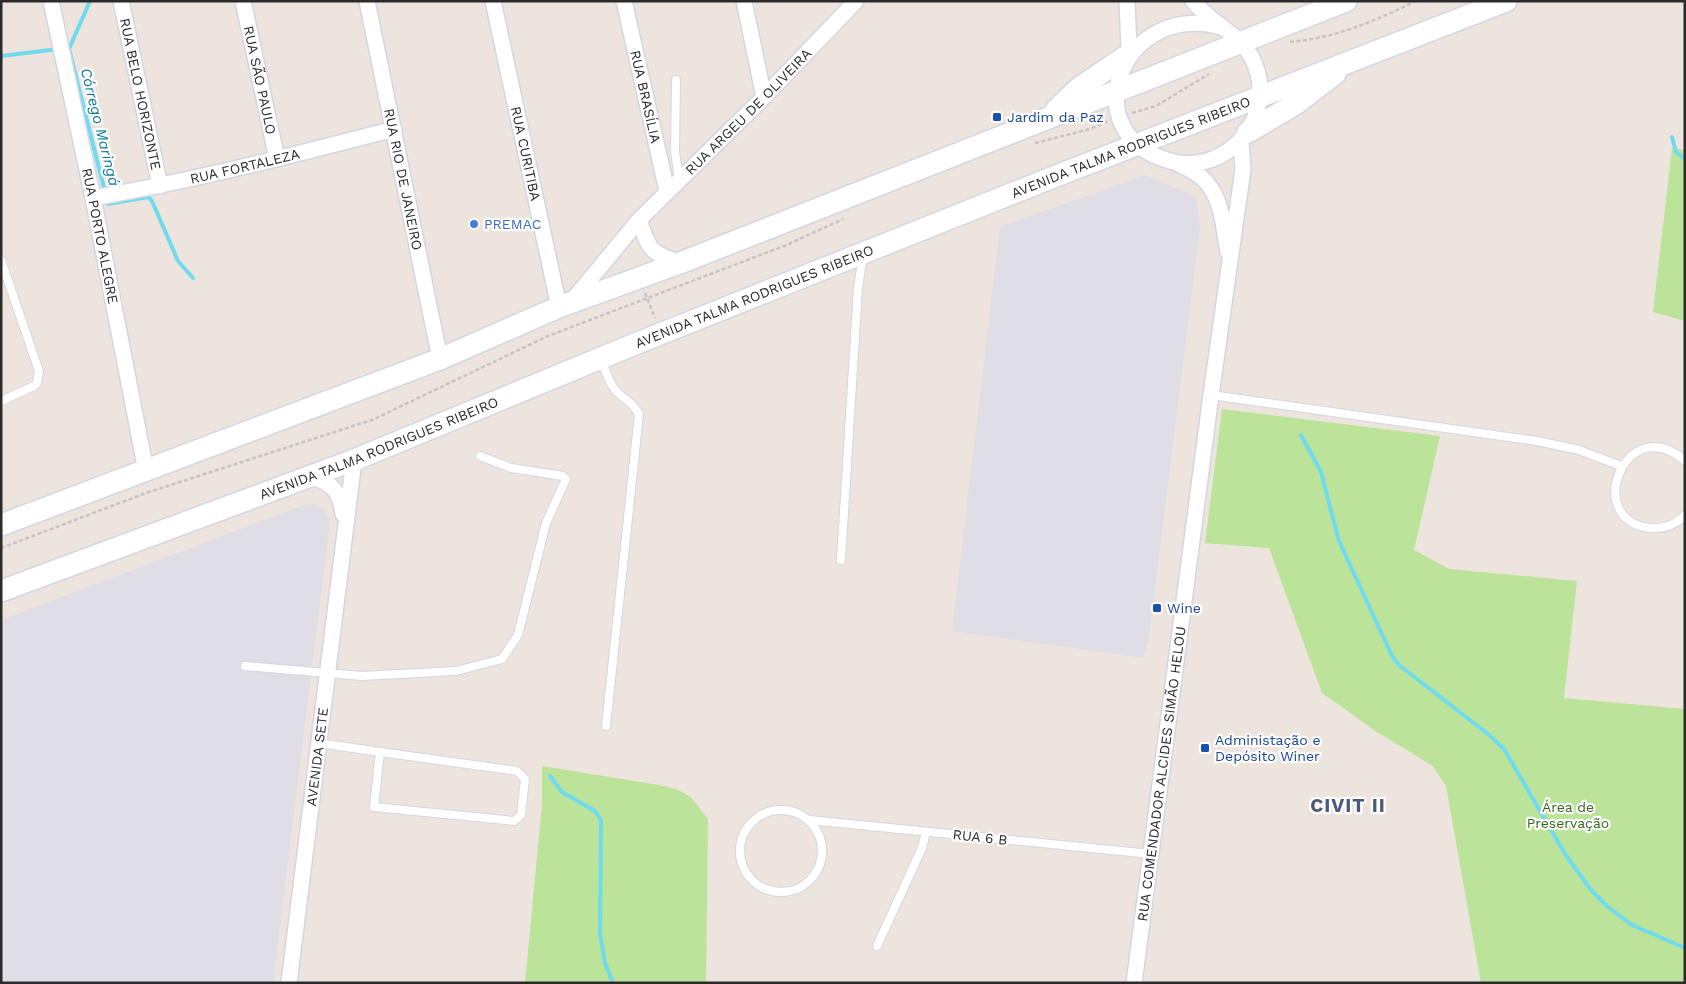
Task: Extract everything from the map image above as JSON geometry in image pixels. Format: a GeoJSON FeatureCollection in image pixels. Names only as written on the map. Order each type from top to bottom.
{"type":"FeatureCollection","features":[{"type":"Feature","properties":{"kind":"main road"},"geometry":{"type":"LineString","coordinates":[[1,526],[440,359],[565,305],[680,263],[1346,1]]}},
{"type":"Feature","properties":{"kind":"main road","name":"AVENIDA TALMA RODRIGUES RIBEIRO"},"geometry":{"type":"LineString","coordinates":[[1,591],[354,460],[863,253],[1506,1]]}},
{"type":"Feature","properties":{"kind":"main road"},"geometry":{"type":"LineString","coordinates":[[1048,117],[1079,88],[1127,53]]}},
{"type":"Feature","properties":{"kind":"main road"},"geometry":{"type":"LineString","coordinates":[[1244,136],[1298,103],[1352,61]]}},
{"type":"Feature","properties":{"kind":"street","name":"RUA PORTO ALEGRE"},"geometry":{"type":"LineString","coordinates":[[51,1],[94,198],[146,471]]}},
{"type":"Feature","properties":{"kind":"street","name":"RUA BELO HORIZONTE"},"geometry":{"type":"LineString","coordinates":[[121,1],[160,186]]}},
{"type":"Feature","properties":{"kind":"street","name":"RUA SÃO PAULO"},"geometry":{"type":"LineString","coordinates":[[243,1],[277,160]]}},
{"type":"Feature","properties":{"kind":"street","name":"RUA RIO DE JANEIRO"},"geometry":{"type":"LineString","coordinates":[[367,1],[440,359]]}},
{"type":"Feature","properties":{"kind":"street","name":"RUA CURITIBA"},"geometry":{"type":"LineString","coordinates":[[494,1],[565,305]]}},
{"type":"Feature","properties":{"kind":"street","name":"RUA BRASÍLIA"},"geometry":{"type":"LineString","coordinates":[[624,1],[667,190]]}},
{"type":"Feature","properties":{"kind":"street"},"geometry":{"type":"LineString","coordinates":[[744,1],[764,96]]}},
{"type":"Feature","properties":{"kind":"street","name":"RUA ARGEU DE OLIVEIRA"},"geometry":{"type":"LineString","coordinates":[[565,305],[667,190],[764,96],[856,1]]}},
{"type":"Feature","properties":{"kind":"street"},"geometry":{"type":"LineString","coordinates":[[1127,1],[1127,53]]}},
{"type":"Feature","properties":{"kind":"street"},"geometry":{"type":"LineString","coordinates":[[1171,161],[1193,163],[1209,160],[1224,154],[1244,136],[1255,119],[1261,96],[1258,71],[1251,56],[1241,42],[1221,27],[1193,1]]}},
{"type":"Feature","properties":{"kind":"street"},"geometry":{"type":"LineString","coordinates":[[1139,144],[1128,131],[1120,116],[1116,90],[1118,73],[1127,53],[1148,32],[1171,22],[1197,20],[1221,27]]}},
{"type":"Feature","properties":{"kind":"street","name":"RUA FORTALEZA"},"geometry":{"type":"LineString","coordinates":[[94,198],[160,186],[277,160],[394,129]]}},
{"type":"Feature","properties":{"kind":"street","name":"RUA COMENDADOR ALCIDES SIMÃO HELOU"},"geometry":{"type":"LineString","coordinates":[[1134,983],[1211,395],[1243,169],[1244,136]]}},
{"type":"Feature","properties":{"kind":"street","name":"RUA COMENDADOR ALCIDES SIMÃO HELOU"},"geometry":{"type":"LineString","coordinates":[[1139,144],[1154,155],[1196,173],[1216,194],[1230,266]]}},
{"type":"Feature","properties":{"kind":"street"},"geometry":{"type":"LineString","coordinates":[[639,220],[651,250],[659,256],[680,263]]}},
{"type":"Feature","properties":{"kind":"street","name":"AVENIDA SETE"},"geometry":{"type":"LineString","coordinates":[[289,983],[354,460]]}},
{"type":"Feature","properties":{"kind":"street","name":"AVENIDA SETE"},"geometry":{"type":"LineString","coordinates":[[310,476],[326,481],[341,498],[345,533]]}},
{"type":"Feature","properties":{"kind":"lane"},"geometry":{"type":"LineString","coordinates":[[676,80],[674,152],[679,179]]}},
{"type":"Feature","properties":{"kind":"lane"},"geometry":{"type":"LineString","coordinates":[[840,560],[858,288],[863,253]]}},
{"type":"Feature","properties":{"kind":"lane"},"geometry":{"type":"LineString","coordinates":[[1,260],[39,371],[37,383],[34,386],[1,402]]}},
{"type":"Feature","properties":{"kind":"lane"},"geometry":{"type":"LineString","coordinates":[[601,358],[608,380],[618,393],[633,402],[639,414],[606,726]]}},
{"type":"Feature","properties":{"kind":"lane"},"geometry":{"type":"LineString","coordinates":[[1211,395],[1537,441],[1578,450],[1621,466]]}},
{"type":"Feature","properties":{"kind":"lane"},"geometry":{"type":"LineString","coordinates":[[1685,461],[1666,449],[1653,448],[1635,454],[1621,466],[1616,477],[1615,490],[1617,502],[1623,513],[1633,522],[1644,527],[1657,528],[1669,526],[1685,515]]}},
{"type":"Feature","properties":{"kind":"lane"},"geometry":{"type":"LineString","coordinates":[[245,666],[362,676],[456,671],[502,659],[518,636],[546,524],[566,479],[563,476],[512,468],[480,456]]}},
{"type":"Feature","properties":{"kind":"lane"},"geometry":{"type":"LineString","coordinates":[[319,743],[517,771],[525,779],[522,815],[514,821],[374,807],[380,752]]}},
{"type":"Feature","properties":{"kind":"lane","name":"RUA 6 B"},"geometry":{"type":"LineString","coordinates":[[809,820],[819,837],[822,857],[818,870],[810,881],[798,888],[785,892],[759,885],[749,876],[740,852],[742,838],[748,826],[758,817],[771,811],[784,810],[797,813],[809,820],[1150,854]]}},
{"type":"Feature","properties":{"kind":"lane"},"geometry":{"type":"LineString","coordinates":[[877,946],[922,848],[926,832]]}},
{"type":"Feature","properties":{"kind":"path"},"geometry":{"type":"LineString","coordinates":[[1285,43],[1319,40],[1352,29],[1416,1]]}},
{"type":"Feature","properties":{"kind":"path"},"geometry":{"type":"LineString","coordinates":[[1027,146],[1090,129],[1120,116],[1156,106],[1212,72]]}},
{"type":"Feature","properties":{"kind":"path"},"geometry":{"type":"LineString","coordinates":[[1,548],[146,493],[372,420],[548,336],[784,246],[844,218]]}},
{"type":"Feature","properties":{"kind":"path"},"geometry":{"type":"LineString","coordinates":[[639,278],[661,334]]}},
{"type":"Feature","properties":{"kind":"shaded area"},"geometry":{"type":"Polygon","coordinates":[[[1145,175],[1196,197],[1200,225],[1149,638],[1143,658],[952,631],[1000,227],[1145,175]]]}},
{"type":"Feature","properties":{"kind":"shaded area"},"geometry":{"type":"Polygon","coordinates":[[[304,505],[321,507],[326,511],[330,521],[273,983],[1,983],[1,620],[304,505]]]}},
{"type":"Feature","properties":{"kind":"green space"},"geometry":{"type":"Polygon","coordinates":[[[1672,148],[1685,150],[1685,321],[1653,312],[1672,148]]]}},
{"type":"Feature","properties":{"kind":"green space","name":"Área de Preservação"},"geometry":{"type":"Polygon","coordinates":[[[1222,409],[1440,436],[1414,550],[1449,569],[1577,581],[1564,698],[1685,709],[1685,983],[1481,983],[1446,786],[1433,766],[1377,732],[1322,693],[1269,548],[1205,543],[1222,409]]]}},
{"type":"Feature","properties":{"kind":"green space"},"geometry":{"type":"Polygon","coordinates":[[[542,766],[676,789],[691,797],[708,819],[706,983],[525,983],[542,805],[542,766]]]}},
{"type":"Feature","properties":{"kind":"waterway"},"geometry":{"type":"LineString","coordinates":[[69,49],[90,1]]}},
{"type":"Feature","properties":{"kind":"waterway","name":"Córrego Maringá"},"geometry":{"type":"LineString","coordinates":[[1,56],[59,49]]}},
{"type":"Feature","properties":{"kind":"waterway","name":"Córrego Maringá"},"geometry":{"type":"LineString","coordinates":[[69,49],[105,192]]}},
{"type":"Feature","properties":{"kind":"waterway"},"geometry":{"type":"LineString","coordinates":[[1672,137],[1676,152],[1685,159]]}},
{"type":"Feature","properties":{"kind":"waterway","name":"Córrego Maringá"},"geometry":{"type":"LineString","coordinates":[[106,199],[108,204],[148,197],[152,201],[178,261],[193,278]]}},
{"type":"Feature","properties":{"kind":"waterway"},"geometry":{"type":"LineString","coordinates":[[1301,435],[1321,472],[1339,541],[1392,656],[1399,665],[1488,734],[1504,749],[1565,854],[1591,890],[1608,907],[1632,925],[1685,948]]}},
{"type":"Feature","properties":{"kind":"waterway"},"geometry":{"type":"LineString","coordinates":[[550,776],[562,792],[595,811],[601,820],[600,933],[605,963],[613,983]]}},
{"type":"Feature","properties":{"kind":"place","name":"Jardim da Paz"},"geometry":{"type":"Point","coordinates":[997,117]}},
{"type":"Feature","properties":{"kind":"place","name":"PREMAC"},"geometry":{"type":"Point","coordinates":[474,224]}},
{"type":"Feature","properties":{"kind":"place","name":"Wine"},"geometry":{"type":"Point","coordinates":[1157,608]}},
{"type":"Feature","properties":{"kind":"place","name":"Administação e Depósito Winer"},"geometry":{"type":"Point","coordinates":[1205,748]}},
{"type":"Feature","properties":{"kind":"district","name":"CIVIT II"},"geometry":{"type":"Point","coordinates":[1348,805]}}]}
